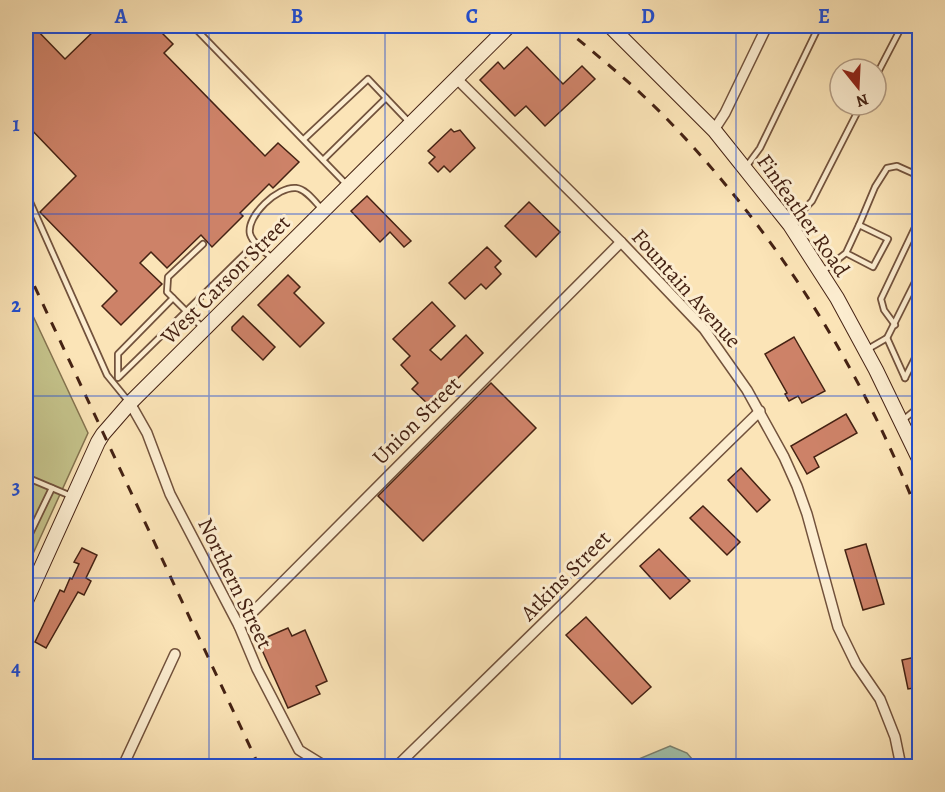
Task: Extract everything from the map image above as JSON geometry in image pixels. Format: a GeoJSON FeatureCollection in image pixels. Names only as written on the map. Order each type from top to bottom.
{"type":"FeatureCollection","features":[{"type":"Feature","properties":{"kind":"street","name":"West Carson Street"},"geometry":{"type":"LineString","coordinates":[[26,601],[103,434],[130,403],[509,26]]}},
{"type":"Feature","properties":{"kind":"street"},"geometry":{"type":"LineString","coordinates":[[714,130],[767,26]]}},
{"type":"Feature","properties":{"kind":"street","name":"Finfeather Road"},"geometry":{"type":"LineString","coordinates":[[618,29],[714,130],[746,167],[790,225],[866,350],[920,461]]}},
{"type":"Feature","properties":{"kind":"street","name":"Fountain Avenue"},"geometry":{"type":"LineString","coordinates":[[456,78],[621,242],[704,329],[734,369],[760,411],[797,486],[838,627],[856,664],[880,699],[896,738],[901,766]]}},
{"type":"Feature","properties":{"kind":"street","name":"Union Street"},"geometry":{"type":"LineString","coordinates":[[239,626],[621,242]]}},
{"type":"Feature","properties":{"kind":"street","name":"Northern Street"},"geometry":{"type":"LineString","coordinates":[[130,403],[147,433],[170,494],[239,626],[256,669],[299,750],[325,766]]}},
{"type":"Feature","properties":{"kind":"street","name":"Atkins Street"},"geometry":{"type":"LineString","coordinates":[[398,766],[760,411]]}},
{"type":"Feature","properties":{"kind":"street"},"geometry":{"type":"LineString","coordinates":[[123,766],[175,654]]}},
{"type":"Feature","properties":{"kind":"lane"},"geometry":{"type":"LineString","coordinates":[[193,26],[348,186]]}},
{"type":"Feature","properties":{"kind":"lane"},"geometry":{"type":"LineString","coordinates":[[746,167],[760,148],[819,26]]}},
{"type":"Feature","properties":{"kind":"lane"},"geometry":{"type":"LineString","coordinates":[[886,57],[902,26]]}},
{"type":"Feature","properties":{"kind":"lane"},"geometry":{"type":"LineString","coordinates":[[304,139],[368,79],[411,124]]}},
{"type":"Feature","properties":{"kind":"lane"},"geometry":{"type":"LineString","coordinates":[[323,160],[386,98]]}},
{"type":"Feature","properties":{"kind":"lane"},"geometry":{"type":"LineString","coordinates":[[790,225],[812,201],[855,117]]}},
{"type":"Feature","properties":{"kind":"lane"},"geometry":{"type":"LineString","coordinates":[[821,273],[846,253],[875,187],[887,168],[897,166],[917,176]]}},
{"type":"Feature","properties":{"kind":"lane"},"geometry":{"type":"LineString","coordinates":[[274,260],[251,237],[250,222],[253,217],[279,192],[296,188],[304,191],[323,211]]}},
{"type":"Feature","properties":{"kind":"lane"},"geometry":{"type":"LineString","coordinates":[[26,193],[112,383],[130,403]]}},
{"type":"Feature","properties":{"kind":"lane"},"geometry":{"type":"LineString","coordinates":[[895,326],[884,310],[881,299],[920,217]]}},
{"type":"Feature","properties":{"kind":"lane"},"geometry":{"type":"LineString","coordinates":[[846,253],[873,267],[888,239],[859,225]]}},
{"type":"Feature","properties":{"kind":"lane"},"geometry":{"type":"LineString","coordinates":[[112,383],[256,243]]}},
{"type":"Feature","properties":{"kind":"lane"},"geometry":{"type":"LineString","coordinates":[[203,244],[168,277],[167,292],[204,329]]}},
{"type":"Feature","properties":{"kind":"lane"},"geometry":{"type":"LineString","coordinates":[[866,350],[887,338],[920,272]]}},
{"type":"Feature","properties":{"kind":"lane"},"geometry":{"type":"LineString","coordinates":[[118,378],[118,354],[173,298]]}},
{"type":"Feature","properties":{"kind":"lane"},"geometry":{"type":"LineString","coordinates":[[887,338],[905,378],[920,348]]}},
{"type":"Feature","properties":{"kind":"lane"},"geometry":{"type":"LineString","coordinates":[[902,421],[920,406]]}},
{"type":"Feature","properties":{"kind":"lane"},"geometry":{"type":"LineString","coordinates":[[26,477],[73,497]]}},
{"type":"Feature","properties":{"kind":"lane"},"geometry":{"type":"LineString","coordinates":[[26,542],[52,488]]}},
{"type":"Feature","properties":{"kind":"shaded area"},"geometry":{"type":"Polygon","coordinates":[[[26,301],[88,433],[26,569],[26,301]]]}},
{"type":"Feature","properties":{"kind":"shaded area"},"geometry":{"type":"Polygon","coordinates":[[[670,746],[687,753],[698,766],[622,766],[670,746]]]}},
{"type":"Feature","properties":{"kind":"building"},"geometry":{"type":"Polygon","coordinates":[[[26,26],[33,26],[65,59],[99,26],[155,26],[173,44],[164,53],[265,156],[278,143],[299,162],[273,188],[269,184],[240,213],[243,216],[212,247],[201,235],[167,268],[151,252],[140,263],[162,284],[121,325],[102,306],[117,291],[40,212],[76,176],[26,124],[26,97],[29,94],[26,91],[26,26]]]}},
{"type":"Feature","properties":{"kind":"building"},"geometry":{"type":"Polygon","coordinates":[[[527,47],[563,84],[582,66],[595,79],[545,126],[526,106],[515,116],[480,80],[498,62],[504,69],[527,47]]]}},
{"type":"Feature","properties":{"kind":"building"},"geometry":{"type":"Polygon","coordinates":[[[451,129],[454,132],[460,130],[475,148],[450,172],[444,166],[438,172],[429,163],[435,157],[428,151],[451,129]]]}},
{"type":"Feature","properties":{"kind":"building"},"geometry":{"type":"Polygon","coordinates":[[[367,196],[411,241],[404,247],[390,232],[380,242],[351,211],[367,196]]]}},
{"type":"Feature","properties":{"kind":"building"},"geometry":{"type":"Polygon","coordinates":[[[529,202],[560,232],[536,257],[505,226],[529,202]]]}},
{"type":"Feature","properties":{"kind":"building"},"geometry":{"type":"Polygon","coordinates":[[[487,247],[501,261],[495,267],[501,274],[486,289],[481,284],[465,299],[449,283],[487,247]]]}},
{"type":"Feature","properties":{"kind":"building"},"geometry":{"type":"Polygon","coordinates":[[[288,275],[300,287],[294,293],[324,323],[300,347],[258,305],[288,275]]]}},
{"type":"Feature","properties":{"kind":"building"},"geometry":{"type":"Polygon","coordinates":[[[432,302],[455,326],[430,350],[441,360],[466,335],[483,353],[430,406],[412,389],[418,383],[401,365],[410,356],[393,339],[432,302]]]}},
{"type":"Feature","properties":{"kind":"building"},"geometry":{"type":"Polygon","coordinates":[[[243,316],[275,347],[263,360],[232,330],[232,327],[243,316]]]}},
{"type":"Feature","properties":{"kind":"building"},"geometry":{"type":"Polygon","coordinates":[[[794,337],[825,391],[802,403],[798,396],[789,401],[785,394],[787,393],[765,354],[794,337]]]}},
{"type":"Feature","properties":{"kind":"building"},"geometry":{"type":"Polygon","coordinates":[[[491,383],[536,428],[423,541],[378,496],[491,383]]]}},
{"type":"Feature","properties":{"kind":"building"},"geometry":{"type":"Polygon","coordinates":[[[846,414],[857,433],[814,457],[819,467],[807,474],[791,446],[846,414]]]}},
{"type":"Feature","properties":{"kind":"building"},"geometry":{"type":"Polygon","coordinates":[[[741,468],[770,500],[757,512],[728,480],[741,468]]]}},
{"type":"Feature","properties":{"kind":"building"},"geometry":{"type":"Polygon","coordinates":[[[703,506],[740,542],[727,555],[690,518],[703,506]]]}},
{"type":"Feature","properties":{"kind":"building"},"geometry":{"type":"Polygon","coordinates":[[[866,544],[884,604],[863,610],[845,550],[866,544]]]}},
{"type":"Feature","properties":{"kind":"building"},"geometry":{"type":"Polygon","coordinates":[[[82,548],[97,555],[86,578],[91,581],[84,595],[78,592],[46,648],[35,642],[60,590],[64,592],[70,578],[72,579],[79,564],[74,562],[82,548]]]}},
{"type":"Feature","properties":{"kind":"building"},"geometry":{"type":"Polygon","coordinates":[[[659,549],[690,581],[670,599],[640,566],[659,549]]]}},
{"type":"Feature","properties":{"kind":"building"},"geometry":{"type":"Polygon","coordinates":[[[586,617],[651,687],[632,704],[566,635],[586,617]]]}},
{"type":"Feature","properties":{"kind":"building"},"geometry":{"type":"Polygon","coordinates":[[[288,628],[292,636],[305,630],[327,681],[316,686],[320,694],[288,708],[258,641],[288,628]]]}},
{"type":"Feature","properties":{"kind":"building"},"geometry":{"type":"Polygon","coordinates":[[[920,656],[920,687],[908,689],[902,660],[920,656]]]}},
{"type":"Feature","properties":{"kind":"railway"},"geometry":{"type":"LineString","coordinates":[[562,26],[667,119],[745,209],[780,257],[844,357],[872,410],[920,519]]}},
{"type":"Feature","properties":{"kind":"railway"},"geometry":{"type":"LineString","coordinates":[[26,268],[259,766]]}}]}
